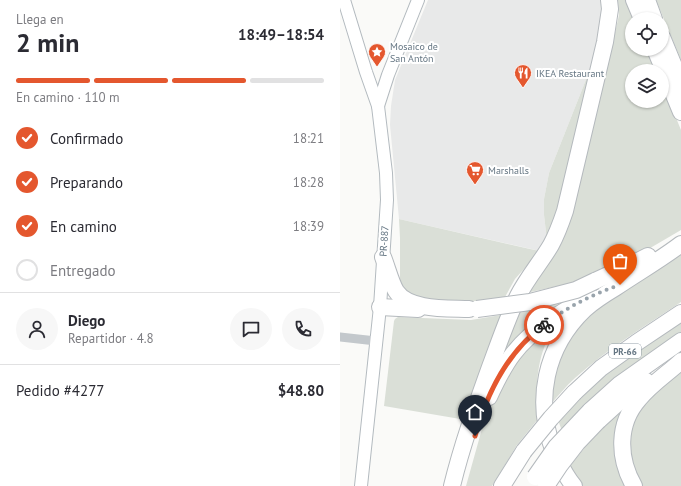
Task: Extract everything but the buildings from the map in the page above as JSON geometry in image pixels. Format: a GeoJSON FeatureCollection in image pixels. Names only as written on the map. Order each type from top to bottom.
{"type":"FeatureCollection","features":[{"type":"Feature","properties":{"kind":"highway"},"geometry":{"type":"LineString","coordinates":[[452,486],[470,422],[505,327],[524,285],[552,244],[565,211],[605,42],[609,16],[609,0]]}},
{"type":"Feature","properties":{"kind":"highway"},"geometry":{"type":"LineString","coordinates":[[634,0],[639,12]]}},
{"type":"Feature","properties":{"kind":"highway"},"geometry":{"type":"LineString","coordinates":[[646,0],[651,12]]}},
{"type":"Feature","properties":{"kind":"highway"},"geometry":{"type":"LineString","coordinates":[[669,54],[681,83]]}},
{"type":"Feature","properties":{"kind":"highway"},"geometry":{"type":"LineString","coordinates":[[658,56],[681,112]]}},
{"type":"Feature","properties":{"kind":"highway"},"geometry":{"type":"LineString","coordinates":[[380,307],[436,311],[473,309],[530,302],[576,290],[632,264],[681,238]]}},
{"type":"Feature","properties":{"kind":"highway"},"geometry":{"type":"LineString","coordinates":[[574,486],[565,474],[548,436],[544,410],[544,394],[552,358],[566,331],[586,308],[667,255],[681,244]]}},
{"type":"Feature","properties":{"kind":"highway"},"geometry":{"type":"LineString","coordinates":[[383,256],[395,290],[407,301],[430,307],[473,309]]}},
{"type":"Feature","properties":{"kind":"highway"},"geometry":{"type":"LineString","coordinates":[[461,486],[484,409],[501,372],[513,354],[526,340],[550,320],[590,296],[620,285]]}},
{"type":"Feature","properties":{"kind":"highway","name":"PR-66"},"geometry":{"type":"LineString","coordinates":[[502,486],[524,452],[551,418],[574,393],[601,368],[681,313]]}},
{"type":"Feature","properties":{"kind":"highway","name":"PR-66"},"geometry":{"type":"LineString","coordinates":[[537,483],[556,447],[594,416],[620,384],[681,341]]}},
{"type":"Feature","properties":{"kind":"highway"},"geometry":{"type":"LineString","coordinates":[[594,416],[620,401],[638,386],[681,358]]}},
{"type":"Feature","properties":{"kind":"highway"},"geometry":{"type":"LineString","coordinates":[[634,486],[625,464],[623,453],[623,431],[628,416],[645,392],[681,361]]}},
{"type":"Feature","properties":{"kind":"street","name":"PR-887"},"geometry":{"type":"LineString","coordinates":[[344,0],[378,106],[386,173],[387,200],[380,307],[361,486]]}},
{"type":"Feature","properties":{"kind":"street"},"geometry":{"type":"LineString","coordinates":[[378,106],[388,75],[418,0]]}},
{"type":"Feature","properties":{"kind":"street"},"geometry":{"type":"LineString","coordinates":[[340,337],[376,341]]}},
{"type":"Feature","properties":{"kind":"shaded area"},"geometry":{"type":"Polygon","coordinates":[[[428,0],[602,0],[602,11],[596,47],[589,72],[549,173],[544,199],[547,241],[540,251],[399,219],[390,125],[391,106],[395,80],[428,0]]]}},
{"type":"Feature","properties":{"kind":"shaded area"},"geometry":{"type":"Polygon","coordinates":[[[607,0],[566,182],[547,241],[544,199],[549,173],[589,72],[607,0]]]}},
{"type":"Feature","properties":{"kind":"shaded area"},"geometry":{"type":"Polygon","coordinates":[[[618,0],[628,0],[632,12],[625,12],[625,56],[651,56],[654,64],[625,64],[625,108],[669,108],[669,101],[681,130],[681,230],[640,254],[576,282],[526,293],[577,188],[619,15],[618,0]]]}},
{"type":"Feature","properties":{"kind":"shaded area"},"geometry":{"type":"Polygon","coordinates":[[[656,0],[681,0],[681,60],[669,31],[669,12],[661,12],[656,0]]]}},
{"type":"Feature","properties":{"kind":"shaded area"},"geometry":{"type":"Polygon","coordinates":[[[399,219],[540,251],[515,279],[505,297],[476,301],[421,301],[400,286],[399,219]]]}},
{"type":"Feature","properties":{"kind":"shaded area"},"geometry":{"type":"Polygon","coordinates":[[[681,252],[681,302],[626,338],[587,367],[550,405],[552,384],[564,346],[590,311],[681,252]]]}},
{"type":"Feature","properties":{"kind":"shaded area"},"geometry":{"type":"Polygon","coordinates":[[[576,297],[503,362],[503,349],[519,312],[562,302],[576,297]]]}},
{"type":"Feature","properties":{"kind":"shaded area"},"geometry":{"type":"Polygon","coordinates":[[[501,315],[466,420],[384,406],[395,319],[398,317],[471,320],[501,315]]]}},
{"type":"Feature","properties":{"kind":"shaded area"},"geometry":{"type":"Polygon","coordinates":[[[681,320],[681,334],[562,431],[558,420],[607,370],[681,320]]]}},
{"type":"Feature","properties":{"kind":"shaded area"},"geometry":{"type":"Polygon","coordinates":[[[559,323],[551,333],[541,356],[537,381],[538,419],[517,445],[492,486],[466,486],[485,418],[494,397],[509,370],[540,335],[559,323]]]}},
{"type":"Feature","properties":{"kind":"shaded area"},"geometry":{"type":"Polygon","coordinates":[[[681,368],[681,486],[643,486],[637,476],[631,457],[630,434],[638,408],[681,368]]]}},
{"type":"Feature","properties":{"kind":"shaded area"},"geometry":{"type":"Polygon","coordinates":[[[626,405],[629,486],[583,486],[573,475],[569,467],[595,435],[626,405]]]}},
{"type":"Feature","properties":{"kind":"way so far"},"geometry":{"type":"LineString","coordinates":[[544,325],[590,296],[620,285]]}},
{"type":"Feature","properties":{"kind":"place","name":"Mosaico de San Antón"},"geometry":{"type":"Point","coordinates":[377,67]}},
{"type":"Feature","properties":{"kind":"place","name":"IKEA Restaurant"},"geometry":{"type":"Point","coordinates":[523,88]}},
{"type":"Feature","properties":{"kind":"place","name":"Marshalls"},"geometry":{"type":"Point","coordinates":[475,185]}},
{"type":"Feature","properties":{"kind":"route"},"geometry":{"type":"LineString","coordinates":[[475,436],[489,397],[507,362],[526,340],[544,325]]}}]}
